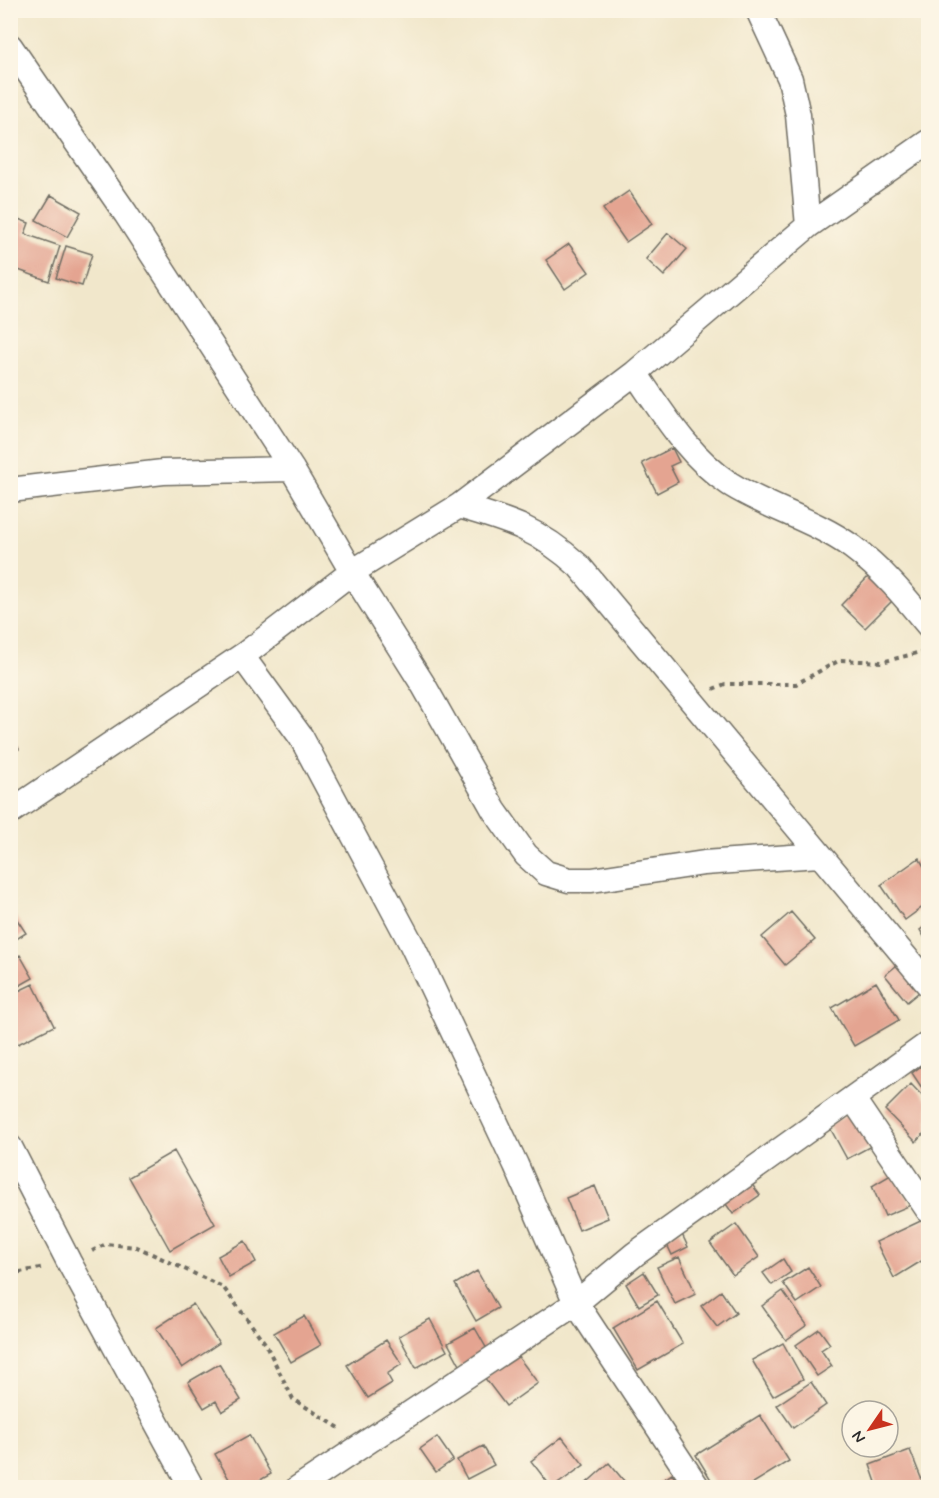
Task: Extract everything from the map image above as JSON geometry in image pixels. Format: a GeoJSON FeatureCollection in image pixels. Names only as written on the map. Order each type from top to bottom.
{"type":"FeatureCollection","features":[{"type":"Feature","properties":{"kind":"street"},"geometry":{"type":"LineString","coordinates":[[758,10],[790,79],[798,115],[808,226]]}},
{"type":"Feature","properties":{"kind":"street"},"geometry":{"type":"LineString","coordinates":[[10,46],[126,214],[292,469],[352,572],[424,686],[494,810],[526,855],[546,873],[569,880],[592,880],[704,863],[819,855]]}},
{"type":"Feature","properties":{"kind":"street"},"geometry":{"type":"LineString","coordinates":[[10,812],[242,656],[352,572],[459,506],[635,373],[808,226],[928,142]]}},
{"type":"Feature","properties":{"kind":"street"},"geometry":{"type":"LineString","coordinates":[[635,373],[696,454],[729,483],[851,546],[887,577],[928,625]]}},
{"type":"Feature","properties":{"kind":"street"},"geometry":{"type":"LineString","coordinates":[[10,490],[163,472],[292,469]]}},
{"type":"Feature","properties":{"kind":"street"},"geometry":{"type":"LineString","coordinates":[[459,506],[515,522],[558,546],[611,601],[928,984]]}},
{"type":"Feature","properties":{"kind":"street"},"geometry":{"type":"LineString","coordinates":[[242,656],[301,737],[407,935],[516,1165],[576,1303],[698,1488]]}},
{"type":"Feature","properties":{"kind":"street"},"geometry":{"type":"LineString","coordinates":[[298,1488],[576,1303],[635,1254],[928,1044]]}},
{"type":"Feature","properties":{"kind":"street"},"geometry":{"type":"LineString","coordinates":[[853,1099],[928,1210]]}},
{"type":"Feature","properties":{"kind":"street"},"geometry":{"type":"LineString","coordinates":[[10,1147],[69,1262],[192,1488]]}},
{"type":"Feature","properties":{"kind":"path"},"geometry":{"type":"LineString","coordinates":[[691,699],[725,684],[796,684],[840,660],[882,662],[928,650]]}},
{"type":"Feature","properties":{"kind":"path"},"geometry":{"type":"LineString","coordinates":[[10,1274],[69,1262],[106,1244],[137,1247],[223,1287],[265,1343],[293,1399],[365,1444]]}},
{"type":"Feature","properties":{"kind":"building"},"geometry":{"type":"Polygon","coordinates":[[[629,191],[652,224],[626,242],[603,209],[629,191]]]}},
{"type":"Feature","properties":{"kind":"building"},"geometry":{"type":"Polygon","coordinates":[[[51,195],[81,212],[67,237],[36,220],[51,195]]]}},
{"type":"Feature","properties":{"kind":"building"},"geometry":{"type":"Polygon","coordinates":[[[10,216],[29,223],[25,234],[60,246],[49,281],[10,267],[10,216]]]}},
{"type":"Feature","properties":{"kind":"building"},"geometry":{"type":"Polygon","coordinates":[[[668,233],[687,249],[664,276],[646,259],[668,233]]]}},
{"type":"Feature","properties":{"kind":"building"},"geometry":{"type":"Polygon","coordinates":[[[569,244],[589,272],[565,289],[546,260],[569,244]]]}},
{"type":"Feature","properties":{"kind":"building"},"geometry":{"type":"Polygon","coordinates":[[[66,246],[92,254],[82,286],[56,278],[66,246]]]}},
{"type":"Feature","properties":{"kind":"building"},"geometry":{"type":"Polygon","coordinates":[[[672,448],[679,462],[670,466],[678,482],[657,493],[642,463],[672,448]]]}},
{"type":"Feature","properties":{"kind":"building"},"geometry":{"type":"Polygon","coordinates":[[[869,576],[894,599],[865,628],[841,605],[869,576]]]}},
{"type":"Feature","properties":{"kind":"building"},"geometry":{"type":"Polygon","coordinates":[[[10,734],[19,749],[10,754],[10,734]]]}},
{"type":"Feature","properties":{"kind":"building"},"geometry":{"type":"Polygon","coordinates":[[[919,858],[928,873],[928,903],[905,920],[881,885],[919,858]]]}},
{"type":"Feature","properties":{"kind":"building"},"geometry":{"type":"Polygon","coordinates":[[[10,909],[26,933],[10,943],[10,909]]]}},
{"type":"Feature","properties":{"kind":"building"},"geometry":{"type":"Polygon","coordinates":[[[791,912],[815,940],[785,965],[762,937],[791,912]]]}},
{"type":"Feature","properties":{"kind":"building"},"geometry":{"type":"Polygon","coordinates":[[[928,924],[928,943],[920,930],[928,924]]]}},
{"type":"Feature","properties":{"kind":"building"},"geometry":{"type":"Polygon","coordinates":[[[20,955],[33,978],[10,991],[10,961],[20,955]]]}},
{"type":"Feature","properties":{"kind":"building"},"geometry":{"type":"Polygon","coordinates":[[[902,961],[924,988],[907,1002],[885,975],[902,961]]]}},
{"type":"Feature","properties":{"kind":"building"},"geometry":{"type":"Polygon","coordinates":[[[876,982],[899,1020],[854,1046],[832,1008],[876,982]]]}},
{"type":"Feature","properties":{"kind":"building"},"geometry":{"type":"Polygon","coordinates":[[[33,984],[54,1026],[18,1044],[10,1030],[10,995],[33,984]]]}},
{"type":"Feature","properties":{"kind":"building"},"geometry":{"type":"Polygon","coordinates":[[[928,1061],[928,1097],[912,1073],[928,1061]]]}},
{"type":"Feature","properties":{"kind":"building"},"geometry":{"type":"Polygon","coordinates":[[[911,1084],[928,1102],[928,1129],[916,1142],[885,1110],[911,1084]]]}},
{"type":"Feature","properties":{"kind":"building"},"geometry":{"type":"Polygon","coordinates":[[[854,1111],[875,1144],[847,1159],[829,1126],[854,1111]]]}},
{"type":"Feature","properties":{"kind":"building"},"geometry":{"type":"Polygon","coordinates":[[[174,1151],[215,1224],[170,1250],[129,1177],[174,1151]]]}},
{"type":"Feature","properties":{"kind":"building"},"geometry":{"type":"Polygon","coordinates":[[[894,1173],[911,1205],[885,1216],[872,1186],[894,1173]]]}},
{"type":"Feature","properties":{"kind":"building"},"geometry":{"type":"Polygon","coordinates":[[[747,1178],[760,1195],[733,1214],[721,1197],[747,1178]]]}},
{"type":"Feature","properties":{"kind":"building"},"geometry":{"type":"Polygon","coordinates":[[[595,1186],[608,1218],[579,1230],[566,1198],[595,1186]]]}},
{"type":"Feature","properties":{"kind":"building"},"geometry":{"type":"Polygon","coordinates":[[[927,1218],[928,1257],[894,1278],[876,1242],[927,1218]]]}},
{"type":"Feature","properties":{"kind":"building"},"geometry":{"type":"Polygon","coordinates":[[[736,1224],[759,1257],[733,1275],[710,1243],[736,1224]]]}},
{"type":"Feature","properties":{"kind":"building"},"geometry":{"type":"Polygon","coordinates":[[[680,1230],[688,1247],[672,1255],[664,1238],[680,1230]]]}},
{"type":"Feature","properties":{"kind":"building"},"geometry":{"type":"Polygon","coordinates":[[[245,1241],[256,1262],[229,1277],[218,1256],[245,1241]]]}},
{"type":"Feature","properties":{"kind":"building"},"geometry":{"type":"Polygon","coordinates":[[[679,1257],[696,1294],[675,1304],[657,1267],[679,1257]]]}},
{"type":"Feature","properties":{"kind":"building"},"geometry":{"type":"Polygon","coordinates":[[[783,1259],[791,1272],[772,1285],[763,1273],[783,1259]]]}},
{"type":"Feature","properties":{"kind":"building"},"geometry":{"type":"Polygon","coordinates":[[[808,1267],[821,1287],[797,1303],[783,1283],[808,1267]]]}},
{"type":"Feature","properties":{"kind":"building"},"geometry":{"type":"Polygon","coordinates":[[[477,1271],[498,1308],[476,1321],[455,1284],[477,1271]]]}},
{"type":"Feature","properties":{"kind":"building"},"geometry":{"type":"Polygon","coordinates":[[[644,1272],[658,1295],[639,1306],[626,1284],[644,1272]]]}},
{"type":"Feature","properties":{"kind":"building"},"geometry":{"type":"Polygon","coordinates":[[[721,1291],[736,1313],[717,1327],[701,1306],[721,1291]]]}},
{"type":"Feature","properties":{"kind":"building"},"geometry":{"type":"Polygon","coordinates":[[[783,1291],[807,1325],[786,1340],[762,1306],[783,1291]]]}},
{"type":"Feature","properties":{"kind":"building"},"geometry":{"type":"Polygon","coordinates":[[[657,1301],[683,1344],[638,1370],[613,1328],[657,1301]]]}},
{"type":"Feature","properties":{"kind":"building"},"geometry":{"type":"Polygon","coordinates":[[[193,1304],[219,1343],[182,1368],[156,1328],[193,1304]]]}},
{"type":"Feature","properties":{"kind":"building"},"geometry":{"type":"Polygon","coordinates":[[[304,1316],[321,1345],[291,1362],[274,1333],[304,1316]]]}},
{"type":"Feature","properties":{"kind":"building"},"geometry":{"type":"Polygon","coordinates":[[[430,1319],[447,1351],[416,1368],[399,1336],[430,1319]]]}},
{"type":"Feature","properties":{"kind":"building"},"geometry":{"type":"Polygon","coordinates":[[[475,1328],[488,1351],[461,1367],[448,1343],[475,1328]]]}},
{"type":"Feature","properties":{"kind":"building"},"geometry":{"type":"Polygon","coordinates":[[[819,1329],[830,1344],[821,1350],[832,1366],[817,1376],[796,1345],[819,1329]]]}},
{"type":"Feature","properties":{"kind":"building"},"geometry":{"type":"Polygon","coordinates":[[[386,1340],[402,1364],[387,1374],[392,1383],[368,1398],[347,1365],[386,1340]]]}},
{"type":"Feature","properties":{"kind":"building"},"geometry":{"type":"Polygon","coordinates":[[[783,1343],[803,1379],[773,1396],[752,1360],[783,1343]]]}},
{"type":"Feature","properties":{"kind":"building"},"geometry":{"type":"Polygon","coordinates":[[[516,1354],[538,1383],[506,1406],[484,1377],[516,1354]]]}},
{"type":"Feature","properties":{"kind":"building"},"geometry":{"type":"Polygon","coordinates":[[[219,1364],[241,1400],[222,1412],[216,1401],[204,1408],[188,1382],[219,1364]]]}},
{"type":"Feature","properties":{"kind":"building"},"geometry":{"type":"Polygon","coordinates":[[[811,1382],[826,1405],[793,1428],[777,1405],[811,1382]]]}},
{"type":"Feature","properties":{"kind":"building"},"geometry":{"type":"Polygon","coordinates":[[[760,1415],[789,1461],[745,1488],[716,1488],[696,1455],[760,1415]]]}},
{"type":"Feature","properties":{"kind":"building"},"geometry":{"type":"Polygon","coordinates":[[[249,1435],[271,1474],[246,1488],[234,1488],[215,1454],[249,1435]]]}},
{"type":"Feature","properties":{"kind":"building"},"geometry":{"type":"Polygon","coordinates":[[[437,1437],[453,1460],[436,1472],[420,1449],[437,1437]]]}},
{"type":"Feature","properties":{"kind":"building"},"geometry":{"type":"Polygon","coordinates":[[[562,1437],[584,1465],[552,1488],[531,1461],[562,1437]]]}},
{"type":"Feature","properties":{"kind":"building"},"geometry":{"type":"Polygon","coordinates":[[[483,1446],[494,1465],[467,1479],[457,1460],[483,1446]]]}},
{"type":"Feature","properties":{"kind":"building"},"geometry":{"type":"Polygon","coordinates":[[[910,1450],[925,1488],[878,1488],[870,1465],[886,1459],[900,1459],[900,1454],[910,1450]]]}},
{"type":"Feature","properties":{"kind":"building"},"geometry":{"type":"Polygon","coordinates":[[[609,1463],[630,1488],[581,1488],[609,1463]]]}},
{"type":"Feature","properties":{"kind":"building"},"geometry":{"type":"Polygon","coordinates":[[[672,1474],[681,1488],[650,1488],[672,1474]]]}}]}
